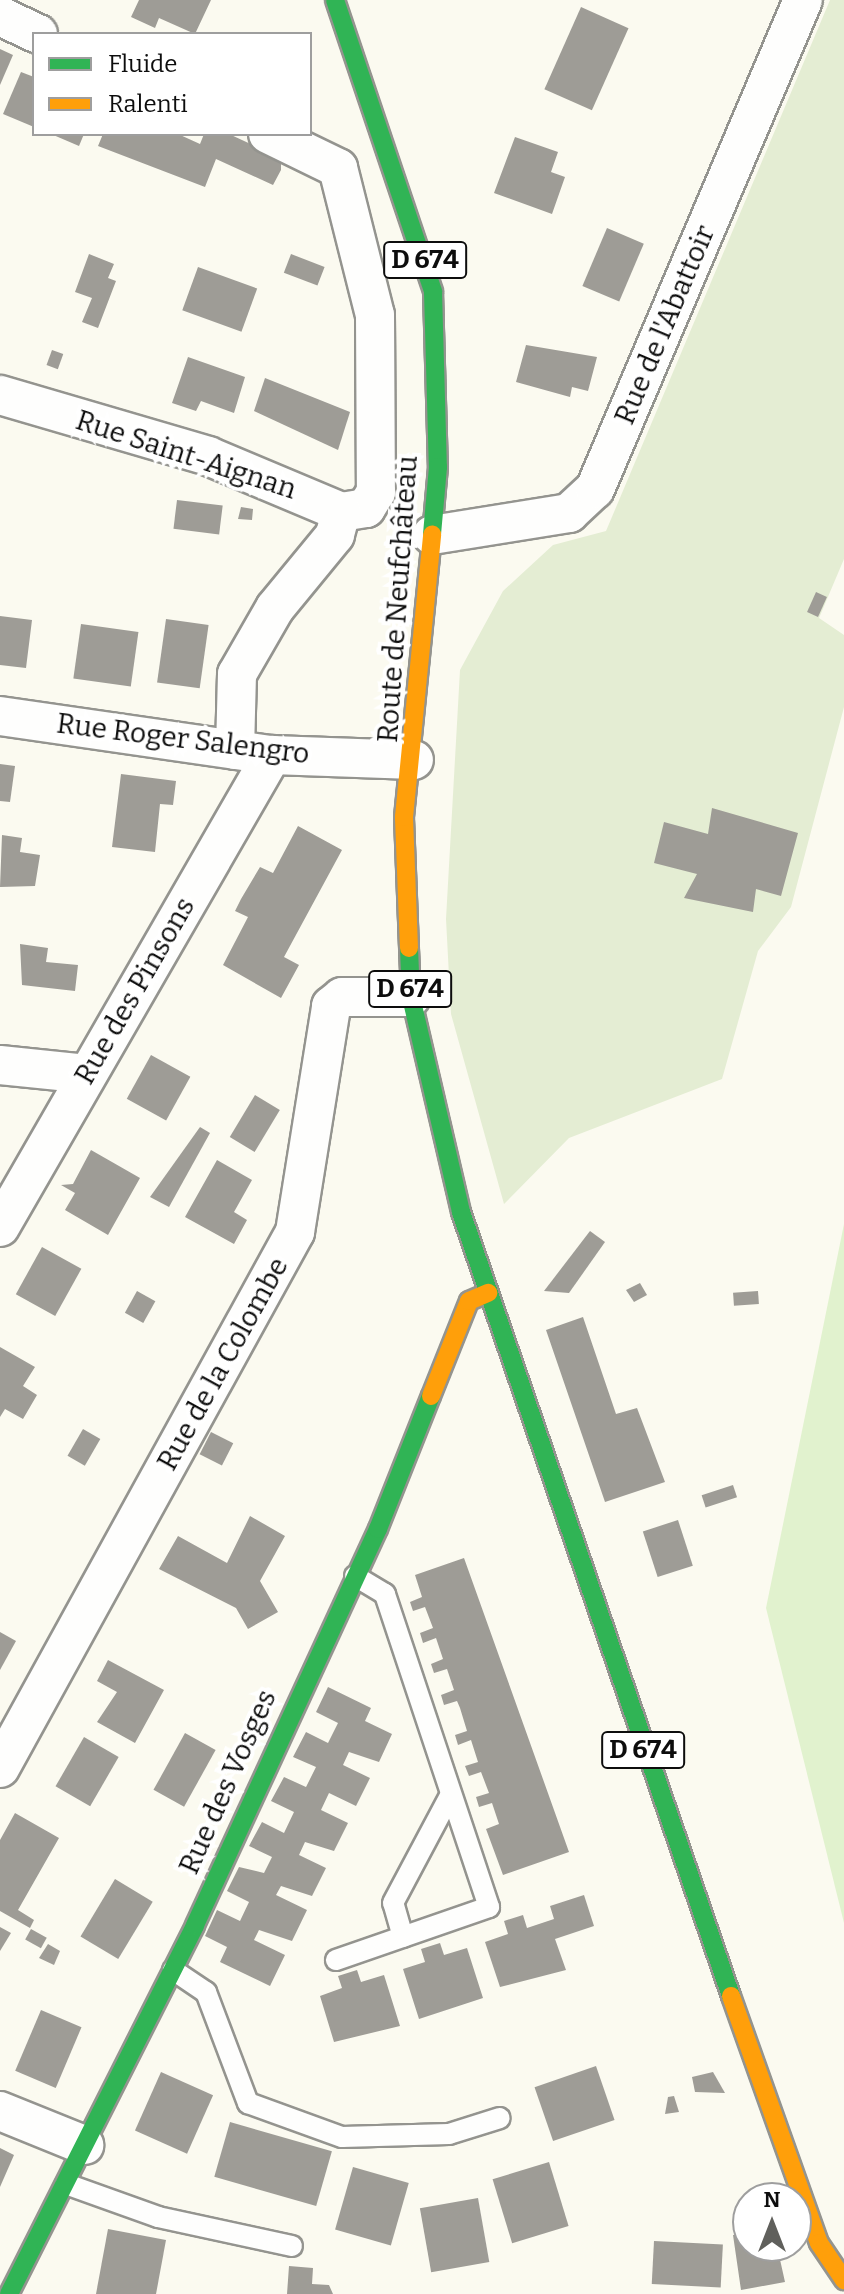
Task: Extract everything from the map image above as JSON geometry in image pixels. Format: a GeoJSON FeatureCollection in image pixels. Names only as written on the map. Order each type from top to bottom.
{"type":"FeatureCollection","features":[{"type":"Feature","properties":{"kind":"main road","name":"Route de Neufchâteau"},"geometry":{"type":"LineString","coordinates":[[335,0],[387,129],[433,292],[438,452],[414,760],[404,817],[411,997],[461,1212],[488,1293]]}},
{"type":"Feature","properties":{"kind":"main road","name":"Rue des Vosges"},"geometry":{"type":"LineString","coordinates":[[9,2294],[173,1970],[355,1576],[469,1301],[488,1293]]}},
{"type":"Feature","properties":{"kind":"main road","name":"D 674"},"geometry":{"type":"LineString","coordinates":[[488,1293],[814,2228],[844,2280]]}},
{"type":"Feature","properties":{"kind":"street","name":"Rue de l'Abattoir"},"geometry":{"type":"LineString","coordinates":[[432,535],[534,523],[569,513],[595,489],[803,0]]}},
{"type":"Feature","properties":{"kind":"street"},"geometry":{"type":"LineString","coordinates":[[0,16],[34,32]]}},
{"type":"Feature","properties":{"kind":"street"},"geometry":{"type":"LineString","coordinates":[[235,750],[237,674],[275,608],[335,535],[341,512],[366,508],[376,492],[375,315],[338,168],[272,136]]}},
{"type":"Feature","properties":{"kind":"street","name":"Rue Saint-Aignan"},"geometry":{"type":"LineString","coordinates":[[0,395],[208,456],[341,512]]}},
{"type":"Feature","properties":{"kind":"street","name":"Rue Roger Salengro"},"geometry":{"type":"LineString","coordinates":[[0,716],[272,755],[414,760]]}},
{"type":"Feature","properties":{"kind":"street","name":"Rue des Pinsons"},"geometry":{"type":"LineString","coordinates":[[0,1227],[272,755]]}},
{"type":"Feature","properties":{"kind":"street","name":"Rue de la Colombe"},"geometry":{"type":"LineString","coordinates":[[0,1768],[295,1232],[331,1006],[342,997],[411,997]]}},
{"type":"Feature","properties":{"kind":"street"},"geometry":{"type":"LineString","coordinates":[[0,1065],[87,1074]]}},
{"type":"Feature","properties":{"kind":"street"},"geometry":{"type":"LineString","coordinates":[[0,2111],[84,2145]]}},
{"type":"Feature","properties":{"kind":"lane"},"geometry":{"type":"LineString","coordinates":[[336,1960],[489,1907],[385,1594],[355,1576]]}},
{"type":"Feature","properties":{"kind":"lane"},"geometry":{"type":"LineString","coordinates":[[403,1937],[393,1903],[451,1794]]}},
{"type":"Feature","properties":{"kind":"lane"},"geometry":{"type":"LineString","coordinates":[[173,1970],[206,1992],[248,2103],[342,2137],[449,2134],[500,2118]]}},
{"type":"Feature","properties":{"kind":"lane"},"geometry":{"type":"LineString","coordinates":[[66,2184],[158,2217],[292,2246]]}},
{"type":"Feature","properties":{"kind":"green space"},"geometry":{"type":"Polygon","coordinates":[[[830,0],[844,0],[844,559],[819,618],[844,635],[844,707],[791,907],[758,951],[722,1079],[569,1138],[504,1204],[451,1014],[446,919],[460,670],[503,591],[553,545],[606,531],[830,0]]]}},
{"type":"Feature","properties":{"kind":"green space"},"geometry":{"type":"Polygon","coordinates":[[[844,1224],[844,1923],[766,1608],[844,1224]]]}},
{"type":"Feature","properties":{"kind":"building"},"geometry":{"type":"Polygon","coordinates":[[[139,0],[211,0],[196,32],[159,18],[155,28],[131,17],[139,0]]]}},
{"type":"Feature","properties":{"kind":"building"},"geometry":{"type":"Polygon","coordinates":[[[581,7],[629,28],[592,110],[544,89],[581,7]]]}},
{"type":"Feature","properties":{"kind":"building"},"geometry":{"type":"Polygon","coordinates":[[[0,49],[13,55],[0,85],[0,49]]]}},
{"type":"Feature","properties":{"kind":"building"},"geometry":{"type":"Polygon","coordinates":[[[21,72],[32,76],[32,126],[3,114],[21,72]]]}},
{"type":"Feature","properties":{"kind":"building"},"geometry":{"type":"Polygon","coordinates":[[[56,136],[83,136],[79,146],[56,136]]]}},
{"type":"Feature","properties":{"kind":"building"},"geometry":{"type":"Polygon","coordinates":[[[102,136],[182,136],[200,144],[203,136],[233,136],[281,158],[281,170],[273,185],[216,159],[205,187],[98,146],[102,136]]]}},
{"type":"Feature","properties":{"kind":"building"},"geometry":{"type":"Polygon","coordinates":[[[515,137],[558,152],[551,172],[565,177],[552,214],[494,193],[515,137]]]}},
{"type":"Feature","properties":{"kind":"building"},"geometry":{"type":"Polygon","coordinates":[[[607,228],[644,244],[619,302],[582,286],[607,228]]]}},
{"type":"Feature","properties":{"kind":"building"},"geometry":{"type":"Polygon","coordinates":[[[89,254],[114,264],[108,278],[116,281],[98,328],[82,322],[92,298],[75,292],[89,254]]]}},
{"type":"Feature","properties":{"kind":"building"},"geometry":{"type":"Polygon","coordinates":[[[291,254],[325,267],[317,286],[284,273],[291,254]]]}},
{"type":"Feature","properties":{"kind":"building"},"geometry":{"type":"Polygon","coordinates":[[[198,267],[257,289],[241,332],[182,310],[198,267]]]}},
{"type":"Feature","properties":{"kind":"building"},"geometry":{"type":"Polygon","coordinates":[[[526,345],[597,357],[588,391],[572,387],[570,397],[516,382],[526,345]]]}},
{"type":"Feature","properties":{"kind":"building"},"geometry":{"type":"Polygon","coordinates":[[[52,350],[63,354],[58,369],[47,365],[52,350]]]}},
{"type":"Feature","properties":{"kind":"building"},"geometry":{"type":"Polygon","coordinates":[[[188,357],[245,377],[234,413],[201,401],[196,411],[172,403],[188,357]]]}},
{"type":"Feature","properties":{"kind":"building"},"geometry":{"type":"Polygon","coordinates":[[[265,378],[350,412],[338,450],[254,411],[265,378]]]}},
{"type":"Feature","properties":{"kind":"building"},"geometry":{"type":"Polygon","coordinates":[[[177,500],[223,506],[219,534],[173,529],[177,500]]]}},
{"type":"Feature","properties":{"kind":"building"},"geometry":{"type":"Polygon","coordinates":[[[241,507],[253,509],[252,520],[238,519],[241,507]]]}},
{"type":"Feature","properties":{"kind":"building"},"geometry":{"type":"Polygon","coordinates":[[[816,592],[827,597],[818,617],[807,612],[816,592]]]}},
{"type":"Feature","properties":{"kind":"building"},"geometry":{"type":"Polygon","coordinates":[[[0,616],[32,620],[26,668],[0,665],[0,616]]]}},
{"type":"Feature","properties":{"kind":"building"},"geometry":{"type":"Polygon","coordinates":[[[166,619],[209,625],[200,688],[157,682],[166,619]]]}},
{"type":"Feature","properties":{"kind":"building"},"geometry":{"type":"Polygon","coordinates":[[[81,624],[138,632],[131,687],[73,678],[81,624]]]}},
{"type":"Feature","properties":{"kind":"building"},"geometry":{"type":"Polygon","coordinates":[[[0,764],[15,766],[10,802],[0,801],[0,764]]]}},
{"type":"Feature","properties":{"kind":"building"},"geometry":{"type":"Polygon","coordinates":[[[121,774],[176,781],[173,805],[160,804],[155,852],[112,847],[121,774]]]}},
{"type":"Feature","properties":{"kind":"building"},"geometry":{"type":"Polygon","coordinates":[[[712,808],[798,833],[781,896],[756,889],[753,912],[684,898],[697,874],[654,863],[664,822],[708,834],[712,808]]]}},
{"type":"Feature","properties":{"kind":"building"},"geometry":{"type":"Polygon","coordinates":[[[298,826],[342,850],[284,957],[299,965],[281,998],[223,965],[248,917],[235,911],[241,899],[260,867],[273,873],[298,826]]]}},
{"type":"Feature","properties":{"kind":"building"},"geometry":{"type":"Polygon","coordinates":[[[2,835],[22,838],[20,852],[40,855],[35,886],[0,887],[2,835]]]}},
{"type":"Feature","properties":{"kind":"building"},"geometry":{"type":"Polygon","coordinates":[[[20,944],[48,948],[46,962],[78,965],[75,991],[22,985],[20,944]]]}},
{"type":"Feature","properties":{"kind":"building"},"geometry":{"type":"Polygon","coordinates":[[[151,1055],[190,1077],[166,1121],[127,1099],[151,1055]]]}},
{"type":"Feature","properties":{"kind":"building"},"geometry":{"type":"Polygon","coordinates":[[[255,1095],[280,1110],[255,1152],[230,1137],[255,1095]]]}},
{"type":"Feature","properties":{"kind":"building"},"geometry":{"type":"Polygon","coordinates":[[[200,1127],[210,1133],[169,1207],[150,1197],[200,1127]]]}},
{"type":"Feature","properties":{"kind":"building"},"geometry":{"type":"Polygon","coordinates":[[[91,1150],[140,1178],[108,1235],[65,1210],[75,1193],[61,1185],[73,1184],[91,1150]]]}},
{"type":"Feature","properties":{"kind":"building"},"geometry":{"type":"Polygon","coordinates":[[[217,1160],[252,1180],[234,1212],[247,1220],[234,1244],[185,1217],[217,1160]]]}},
{"type":"Feature","properties":{"kind":"building"},"geometry":{"type":"Polygon","coordinates":[[[590,1231],[605,1242],[569,1293],[544,1291],[590,1231]]]}},
{"type":"Feature","properties":{"kind":"building"},"geometry":{"type":"Polygon","coordinates":[[[42,1247],[81,1269],[55,1316],[16,1294],[42,1247]]]}},
{"type":"Feature","properties":{"kind":"building"},"geometry":{"type":"Polygon","coordinates":[[[640,1283],[647,1295],[634,1302],[626,1290],[640,1283]]]}},
{"type":"Feature","properties":{"kind":"building"},"geometry":{"type":"Polygon","coordinates":[[[137,1291],[155,1301],[143,1323],[125,1313],[137,1291]]]}},
{"type":"Feature","properties":{"kind":"building"},"geometry":{"type":"Polygon","coordinates":[[[758,1291],[759,1304],[734,1306],[733,1293],[758,1291]]]}},
{"type":"Feature","properties":{"kind":"building"},"geometry":{"type":"Polygon","coordinates":[[[583,1317],[616,1414],[637,1408],[665,1482],[605,1502],[546,1330],[583,1317]]]}},
{"type":"Feature","properties":{"kind":"building"},"geometry":{"type":"Polygon","coordinates":[[[0,1347],[35,1367],[23,1386],[37,1395],[23,1419],[5,1409],[0,1417],[0,1347]]]}},
{"type":"Feature","properties":{"kind":"building"},"geometry":{"type":"Polygon","coordinates":[[[83,1429],[100,1439],[85,1466],[68,1456],[83,1429]]]}},
{"type":"Feature","properties":{"kind":"building"},"geometry":{"type":"Polygon","coordinates":[[[211,1432],[233,1443],[222,1466],[200,1454],[211,1432]]]}},
{"type":"Feature","properties":{"kind":"building"},"geometry":{"type":"Polygon","coordinates":[[[733,1485],[737,1497],[706,1508],[702,1495],[733,1485]]]}},
{"type":"Feature","properties":{"kind":"building"},"geometry":{"type":"Polygon","coordinates":[[[250,1516],[285,1536],[260,1581],[278,1612],[248,1629],[236,1608],[159,1569],[178,1536],[227,1563],[250,1516]]]}},
{"type":"Feature","properties":{"kind":"building"},"geometry":{"type":"Polygon","coordinates":[[[678,1520],[693,1566],[658,1577],[643,1531],[678,1520]]]}},
{"type":"Feature","properties":{"kind":"building"},"geometry":{"type":"Polygon","coordinates":[[[464,1558],[569,1852],[503,1875],[486,1829],[499,1824],[492,1803],[479,1807],[476,1797],[489,1793],[481,1772],[469,1776],[465,1766],[478,1762],[471,1740],[458,1745],[455,1735],[467,1731],[460,1708],[457,1701],[444,1705],[441,1695],[454,1690],[447,1669],[434,1673],[431,1664],[443,1659],[436,1638],[423,1643],[420,1633],[433,1628],[425,1607],[413,1611],[410,1602],[422,1597],[415,1575],[464,1558]]]}},
{"type":"Feature","properties":{"kind":"building"},"geometry":{"type":"Polygon","coordinates":[[[0,1632],[16,1641],[0,1670],[0,1632]]]}},
{"type":"Feature","properties":{"kind":"building"},"geometry":{"type":"Polygon","coordinates":[[[108,1660],[164,1690],[135,1743],[97,1722],[117,1692],[97,1681],[108,1660]]]}},
{"type":"Feature","properties":{"kind":"building"},"geometry":{"type":"Polygon","coordinates":[[[328,1687],[371,1708],[365,1721],[392,1734],[379,1762],[349,1752],[343,1765],[370,1778],[356,1806],[329,1793],[321,1810],[348,1823],[334,1851],[305,1842],[299,1855],[326,1868],[312,1896],[281,1886],[276,1895],[307,1910],[292,1941],[259,1930],[254,1940],[285,1955],[270,1986],[220,1962],[227,1947],[205,1936],[217,1910],[240,1921],[249,1902],[227,1891],[239,1867],[264,1873],[272,1857],[249,1846],[262,1822],[284,1833],[294,1812],[271,1801],[284,1777],[306,1787],[316,1767],[293,1757],[306,1732],[328,1743],[338,1723],[316,1712],[328,1687]]]}},
{"type":"Feature","properties":{"kind":"building"},"geometry":{"type":"Polygon","coordinates":[[[185,1733],[216,1750],[184,1807],[153,1790],[185,1733]]]}},
{"type":"Feature","properties":{"kind":"building"},"geometry":{"type":"Polygon","coordinates":[[[84,1737],[119,1757],[90,1806],[56,1786],[84,1737]]]}},
{"type":"Feature","properties":{"kind":"building"},"geometry":{"type":"Polygon","coordinates":[[[15,1813],[59,1838],[18,1910],[34,1920],[30,1928],[0,1911],[0,1840],[15,1813]]]}},
{"type":"Feature","properties":{"kind":"building"},"geometry":{"type":"Polygon","coordinates":[[[115,1879],[153,1902],[118,1959],[80,1936],[115,1879]]]}},
{"type":"Feature","properties":{"kind":"building"},"geometry":{"type":"Polygon","coordinates":[[[584,1895],[594,1926],[555,1939],[566,1970],[500,1987],[485,1942],[508,1934],[504,1921],[523,1915],[527,1928],[554,1919],[550,1906],[584,1895]]]}},
{"type":"Feature","properties":{"kind":"building"},"geometry":{"type":"Polygon","coordinates":[[[0,1927],[11,1933],[0,1951],[0,1927]]]}},
{"type":"Feature","properties":{"kind":"building"},"geometry":{"type":"Polygon","coordinates":[[[31,1929],[47,1938],[41,1948],[25,1939],[31,1929]]]}},
{"type":"Feature","properties":{"kind":"building"},"geometry":{"type":"Polygon","coordinates":[[[440,1943],[444,1955],[467,1948],[483,1998],[419,2019],[403,1969],[425,1962],[421,1949],[440,1943]]]}},
{"type":"Feature","properties":{"kind":"building"},"geometry":{"type":"Polygon","coordinates":[[[48,1944],[60,1951],[54,1965],[39,1958],[48,1944]]]}},
{"type":"Feature","properties":{"kind":"building"},"geometry":{"type":"Polygon","coordinates":[[[357,1970],[361,1982],[384,1975],[400,2026],[334,2042],[320,1996],[342,1988],[338,1976],[357,1970]]]}},
{"type":"Feature","properties":{"kind":"building"},"geometry":{"type":"Polygon","coordinates":[[[41,2010],[82,2027],[56,2088],[15,2071],[41,2010]]]}},
{"type":"Feature","properties":{"kind":"building"},"geometry":{"type":"Polygon","coordinates":[[[596,2066],[615,2120],[553,2141],[535,2087],[596,2066]]]}},
{"type":"Feature","properties":{"kind":"building"},"geometry":{"type":"Polygon","coordinates":[[[161,2072],[213,2095],[187,2154],[135,2130],[161,2072]]]}},
{"type":"Feature","properties":{"kind":"building"},"geometry":{"type":"Polygon","coordinates":[[[713,2072],[725,2093],[695,2092],[692,2077],[713,2072]]]}},
{"type":"Feature","properties":{"kind":"building"},"geometry":{"type":"Polygon","coordinates":[[[674,2096],[679,2112],[665,2114],[668,2097],[674,2096]]]}},
{"type":"Feature","properties":{"kind":"building"},"geometry":{"type":"Polygon","coordinates":[[[230,2122],[332,2151],[316,2206],[214,2177],[230,2122]]]}},
{"type":"Feature","properties":{"kind":"building"},"geometry":{"type":"Polygon","coordinates":[[[0,2148],[14,2155],[0,2187],[0,2148]]]}},
{"type":"Feature","properties":{"kind":"building"},"geometry":{"type":"Polygon","coordinates":[[[549,2162],[569,2226],[512,2243],[493,2179],[549,2162]]]}},
{"type":"Feature","properties":{"kind":"building"},"geometry":{"type":"Polygon","coordinates":[[[353,2167],[409,2183],[391,2245],[335,2229],[353,2167]]]}},
{"type":"Feature","properties":{"kind":"building"},"geometry":{"type":"Polygon","coordinates":[[[478,2198],[489,2262],[431,2272],[420,2208],[478,2198]]]}},
{"type":"Feature","properties":{"kind":"building"},"geometry":{"type":"Polygon","coordinates":[[[108,2229],[166,2240],[156,2294],[96,2294],[108,2229]]]}},
{"type":"Feature","properties":{"kind":"building"},"geometry":{"type":"Polygon","coordinates":[[[654,2241],[723,2245],[721,2288],[652,2284],[654,2241]]]}},
{"type":"Feature","properties":{"kind":"building"},"geometry":{"type":"Polygon","coordinates":[[[737,2262],[781,2262],[785,2282],[741,2290],[737,2262]]]}},
{"type":"Feature","properties":{"kind":"building"},"geometry":{"type":"Polygon","coordinates":[[[289,2266],[313,2268],[312,2284],[329,2285],[333,2294],[287,2294],[289,2266]]]}},
{"type":"Feature","properties":{"kind":"traffic: fast"},"geometry":{"type":"LineString","coordinates":[[335,0],[433,292],[438,467],[432,534]]}},
{"type":"Feature","properties":{"kind":"traffic: fast"},"geometry":{"type":"LineString","coordinates":[[409,948],[411,997],[461,1212],[731,1996]]}},
{"type":"Feature","properties":{"kind":"traffic: fast"},"geometry":{"type":"LineString","coordinates":[[9,2294],[195,1925],[378,1529],[431,1396]]}},
{"type":"Feature","properties":{"kind":"traffic: slow"},"geometry":{"type":"LineString","coordinates":[[409,948],[404,817],[432,534]]}},
{"type":"Feature","properties":{"kind":"traffic: slow"},"geometry":{"type":"LineString","coordinates":[[431,1396],[469,1301],[488,1293]]}},
{"type":"Feature","properties":{"kind":"traffic: slow"},"geometry":{"type":"LineString","coordinates":[[731,1996],[819,2243],[844,2280]]}}]}
